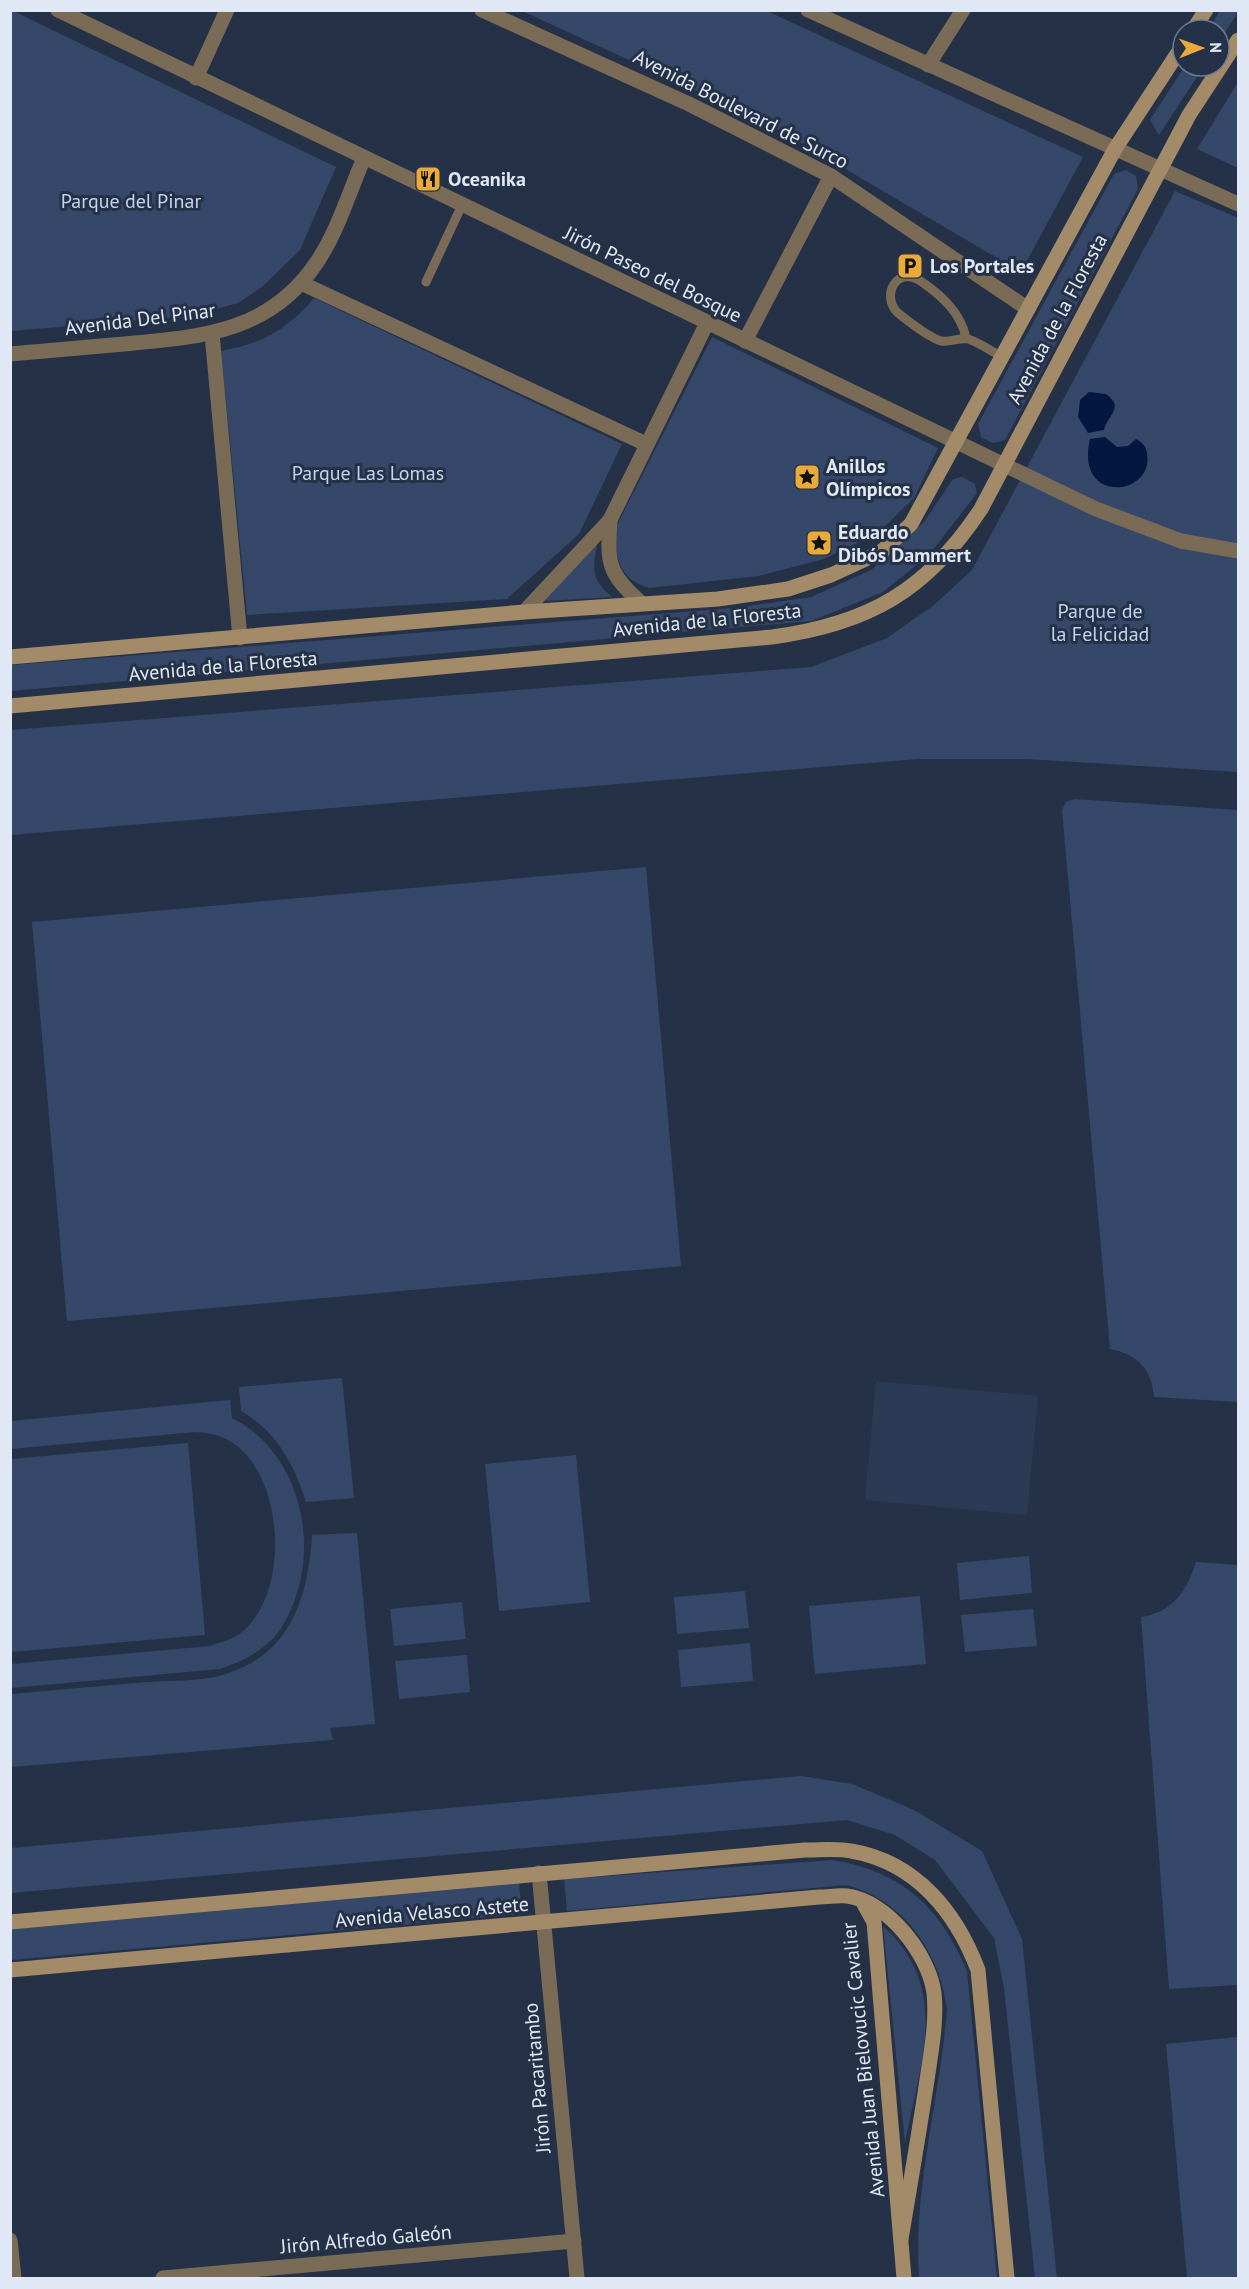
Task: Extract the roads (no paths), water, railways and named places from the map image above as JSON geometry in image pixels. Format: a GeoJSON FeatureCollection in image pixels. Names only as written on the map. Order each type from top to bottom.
{"type":"FeatureCollection","features":[{"type":"Feature","properties":{"kind":"main road","name":"Avenida de la Floresta"},"geometry":{"type":"LineString","coordinates":[[10,706],[772,637],[840,624],[908,589],[954,548],[969,528],[1005,465],[1159,170],[1189,116],[1239,40]]}},
{"type":"Feature","properties":{"kind":"main road","name":"Avenida de la Floresta"},"geometry":{"type":"LineString","coordinates":[[10,657],[524,612],[718,599],[788,588],[831,575],[881,552],[911,524],[954,441],[1115,149],[1171,63]]}},
{"type":"Feature","properties":{"kind":"main road","name":"Avenida Velasco Astete"},"geometry":{"type":"LineString","coordinates":[[10,1922],[805,1850],[851,1851],[906,1872],[929,1890],[948,1910],[969,1947],[978,1970],[1007,2278]]}},
{"type":"Feature","properties":{"kind":"main road","name":"Avenida Velasco Astete"},"geometry":{"type":"LineString","coordinates":[[10,1970],[543,1924],[819,1897],[846,1896],[857,1899]]}},
{"type":"Feature","properties":{"kind":"main road","name":"Avenida Juan Bielovucic Cavalier"},"geometry":{"type":"LineString","coordinates":[[857,1899],[881,1912],[906,1935],[922,1958],[934,1990],[932,2048],[901,2239]]}},
{"type":"Feature","properties":{"kind":"main road","name":"Avenida Juan Bielovucic Cavalier"},"geometry":{"type":"LineString","coordinates":[[857,1899],[866,1906],[874,1922],[904,2278]]}},
{"type":"Feature","properties":{"kind":"street","name":"Jirón Paseo del Bosque"},"geometry":{"type":"LineString","coordinates":[[58,10],[1096,509],[1155,533],[1239,551]]}},
{"type":"Feature","properties":{"kind":"street"},"geometry":{"type":"LineString","coordinates":[[196,78],[227,10]]}},
{"type":"Feature","properties":{"kind":"street","name":"Avenida Boulevard de Surco"},"geometry":{"type":"LineString","coordinates":[[482,10],[689,104],[831,176],[1028,309]]}},
{"type":"Feature","properties":{"kind":"street"},"geometry":{"type":"LineString","coordinates":[[808,10],[1159,170],[1239,204]]}},
{"type":"Feature","properties":{"kind":"street"},"geometry":{"type":"LineString","coordinates":[[928,65],[963,10]]}},
{"type":"Feature","properties":{"kind":"street","name":"Avenida Del Pinar"},"geometry":{"type":"LineString","coordinates":[[10,354],[212,334],[260,315],[301,283],[317,262],[329,240],[364,158]]}},
{"type":"Feature","properties":{"kind":"street"},"geometry":{"type":"LineString","coordinates":[[745,341],[831,176]]}},
{"type":"Feature","properties":{"kind":"street"},"geometry":{"type":"LineString","coordinates":[[301,283],[646,444]]}},
{"type":"Feature","properties":{"kind":"street","name":"Avenida de la Floresta"},"geometry":{"type":"LineString","coordinates":[[524,612],[610,520],[707,323]]}},
{"type":"Feature","properties":{"kind":"street"},"geometry":{"type":"LineString","coordinates":[[212,334],[240,638]]}},
{"type":"Feature","properties":{"kind":"street","name":"Avenida de la Floresta"},"geometry":{"type":"LineString","coordinates":[[610,520],[608,547],[611,568],[620,584],[641,603]]}},
{"type":"Feature","properties":{"kind":"street","name":"Jirón Pacaritambo"},"geometry":{"type":"LineString","coordinates":[[539,1873],[577,2278]]}},
{"type":"Feature","properties":{"kind":"street"},"geometry":{"type":"LineString","coordinates":[[10,2240],[14,2278]]}},
{"type":"Feature","properties":{"kind":"street","name":"Jirón Alfredo Galeón"},"geometry":{"type":"LineString","coordinates":[[163,2278],[574,2241]]}},
{"type":"Feature","properties":{"kind":"lane"},"geometry":{"type":"LineString","coordinates":[[426,282],[462,205]]}},
{"type":"Feature","properties":{"kind":"lane"},"geometry":{"type":"LineString","coordinates":[[966,338],[963,325],[956,313],[934,290],[913,276],[906,275],[898,279],[890,294],[891,303],[897,312],[939,340],[966,338],[1001,356]]}},
{"type":"Feature","properties":{"kind":"place","name":"Oceanika"},"geometry":{"type":"Point","coordinates":[428,179]}},
{"type":"Feature","properties":{"kind":"place","name":"Los Portales"},"geometry":{"type":"Point","coordinates":[910,266]}},
{"type":"Feature","properties":{"kind":"place","name":"Anillos Olímpicos"},"geometry":{"type":"Point","coordinates":[807,477]}},
{"type":"Feature","properties":{"kind":"place","name":"Eduardo Dibós Dammert"},"geometry":{"type":"Point","coordinates":[819,543]}},
{"type":"Feature","properties":{"kind":"park label","name":"Parque del Pinar"},"geometry":{"type":"Point","coordinates":[131,201]}},
{"type":"Feature","properties":{"kind":"park label","name":"Parque Las Lomas"},"geometry":{"type":"Point","coordinates":[368,473]}},
{"type":"Feature","properties":{"kind":"park label","name":"Parque de la Felicidad"},"geometry":{"type":"Point","coordinates":[1100,622]}}]}
